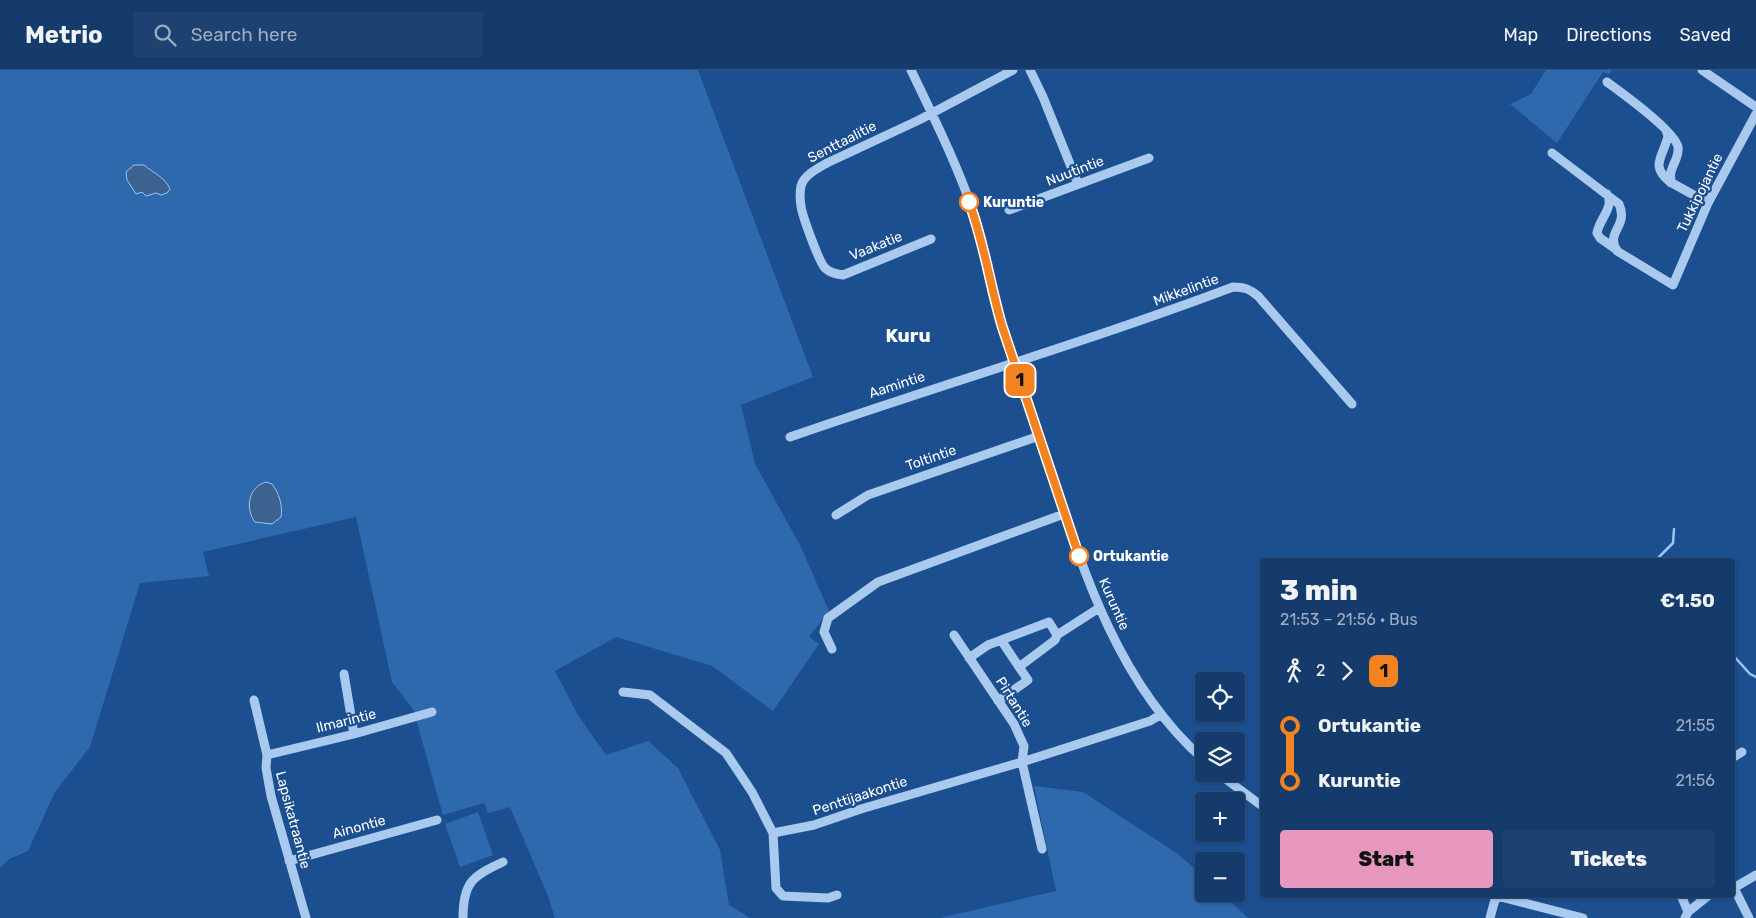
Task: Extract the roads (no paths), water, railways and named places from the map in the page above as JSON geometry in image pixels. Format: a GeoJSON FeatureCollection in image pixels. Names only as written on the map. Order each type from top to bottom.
{"type":"FeatureCollection","features":[{"type":"Feature","properties":{"kind":"street","name":"Kuruntie"},"geometry":{"type":"LineString","coordinates":[[911,70],[964,186],[975,217],[992,291],[1014,362],[1064,514],[1093,594],[1123,656],[1160,715],[1195,751]]}},
{"type":"Feature","properties":{"kind":"street","name":"Senttaalitie"},"geometry":{"type":"LineString","coordinates":[[831,273],[823,267],[801,205],[802,185],[805,179],[827,163],[1013,70]]}},
{"type":"Feature","properties":{"kind":"street"},"geometry":{"type":"LineString","coordinates":[[1030,70],[1044,97],[1078,184]]}},
{"type":"Feature","properties":{"kind":"street"},"geometry":{"type":"LineString","coordinates":[[1702,70],[1756,107]]}},
{"type":"Feature","properties":{"kind":"street"},"geometry":{"type":"LineString","coordinates":[[1608,82],[1676,140],[1678,152],[1670,172],[1672,184]]}},
{"type":"Feature","properties":{"kind":"street","name":"Tukkipojantie"},"geometry":{"type":"LineString","coordinates":[[1617,251],[1673,285],[1708,203],[1756,114]]}},
{"type":"Feature","properties":{"kind":"street"},"geometry":{"type":"LineString","coordinates":[[1666,130],[1668,136],[1660,155],[1658,166],[1672,184],[1708,203]]}},
{"type":"Feature","properties":{"kind":"street"},"geometry":{"type":"LineString","coordinates":[[1552,153],[1619,204],[1623,212],[1622,220],[1613,238],[1613,244],[1617,251]]}},
{"type":"Feature","properties":{"kind":"street","name":"Nuutintie"},"geometry":{"type":"LineString","coordinates":[[1009,210],[1149,158]]}},
{"type":"Feature","properties":{"kind":"street"},"geometry":{"type":"LineString","coordinates":[[1607,194],[1610,204],[1597,233],[1600,238],[1617,251]]}},
{"type":"Feature","properties":{"kind":"street","name":"Vaakatie"},"geometry":{"type":"LineString","coordinates":[[831,273],[843,275],[931,239]]}},
{"type":"Feature","properties":{"kind":"street","name":"Mikkelintie"},"geometry":{"type":"LineString","coordinates":[[1014,362],[1233,288],[1242,287],[1250,289],[1258,296],[1352,404]]}},
{"type":"Feature","properties":{"kind":"street","name":"Aamintie"},"geometry":{"type":"LineString","coordinates":[[790,437],[888,402],[1014,362]]}},
{"type":"Feature","properties":{"kind":"street","name":"Toltintie"},"geometry":{"type":"LineString","coordinates":[[836,515],[868,495],[1039,436]]}},
{"type":"Feature","properties":{"kind":"street"},"geometry":{"type":"LineString","coordinates":[[832,649],[824,632],[828,618],[878,582],[1064,514]]}},
{"type":"Feature","properties":{"kind":"street"},"geometry":{"type":"LineString","coordinates":[[1019,667],[1055,640],[1058,635],[1100,608]]}},
{"type":"Feature","properties":{"kind":"street"},"geometry":{"type":"LineString","coordinates":[[969,658],[988,645],[1049,622],[1058,635]]}},
{"type":"Feature","properties":{"kind":"street","name":"Pirtantie"},"geometry":{"type":"LineString","coordinates":[[954,635],[1014,724],[1024,746],[1022,762],[1042,848]]}},
{"type":"Feature","properties":{"kind":"street"},"geometry":{"type":"LineString","coordinates":[[998,701],[1028,680],[1001,640]]}},
{"type":"Feature","properties":{"kind":"street"},"geometry":{"type":"LineString","coordinates":[[344,674],[354,734]]}},
{"type":"Feature","properties":{"kind":"street"},"geometry":{"type":"LineString","coordinates":[[623,692],[650,695],[726,753],[752,792],[773,833],[776,888],[784,896],[828,898],[837,894]]}},
{"type":"Feature","properties":{"kind":"street","name":"Lapsikatraantie"},"geometry":{"type":"LineString","coordinates":[[254,700],[267,755],[266,768],[271,796],[306,918]]}},
{"type":"Feature","properties":{"kind":"street","name":"Ilmarintie"},"geometry":{"type":"LineString","coordinates":[[267,755],[354,734],[432,712]]}},
{"type":"Feature","properties":{"kind":"street","name":"Penttijaakontie"},"geometry":{"type":"LineString","coordinates":[[773,833],[814,826],[861,809],[1022,762],[1150,721],[1160,715]]}},
{"type":"Feature","properties":{"kind":"street"},"geometry":{"type":"LineString","coordinates":[[1735,756],[1742,752]]}},
{"type":"Feature","properties":{"kind":"street"},"geometry":{"type":"LineString","coordinates":[[1230,782],[1260,805]]}},
{"type":"Feature","properties":{"kind":"street","name":"Ainontie"},"geometry":{"type":"LineString","coordinates":[[289,861],[437,820]]}},
{"type":"Feature","properties":{"kind":"street"},"geometry":{"type":"LineString","coordinates":[[463,918],[463,900],[469,884],[486,870],[503,862]]}},
{"type":"Feature","properties":{"kind":"street"},"geometry":{"type":"LineString","coordinates":[[1735,887],[1756,875]]}},
{"type":"Feature","properties":{"kind":"street"},"geometry":{"type":"LineString","coordinates":[[1735,892],[1749,918]]}},
{"type":"Feature","properties":{"kind":"street"},"geometry":{"type":"LineString","coordinates":[[1490,918],[1494,898]]}},
{"type":"Feature","properties":{"kind":"street"},"geometry":{"type":"LineString","coordinates":[[1506,898],[1583,918]]}},
{"type":"Feature","properties":{"kind":"street"},"geometry":{"type":"LineString","coordinates":[[1682,898],[1686,915],[1706,898]]}},
{"type":"Feature","properties":{"kind":"waterway"},"geometry":{"type":"LineString","coordinates":[[1658,558],[1673,543],[1674,529]]}},
{"type":"Feature","properties":{"kind":"waterway"},"geometry":{"type":"LineString","coordinates":[[1735,657],[1750,674],[1756,677]]}},
{"type":"Feature","properties":{"kind":"place","name":"Kuruntie"},"geometry":{"type":"Point","coordinates":[969,202]}},
{"type":"Feature","properties":{"kind":"place","name":"Ortukantie"},"geometry":{"type":"Point","coordinates":[1079,556]}},
{"type":"Feature","properties":{"kind":"district","name":"Kuru"},"geometry":{"type":"Point","coordinates":[908,335]}}]}
